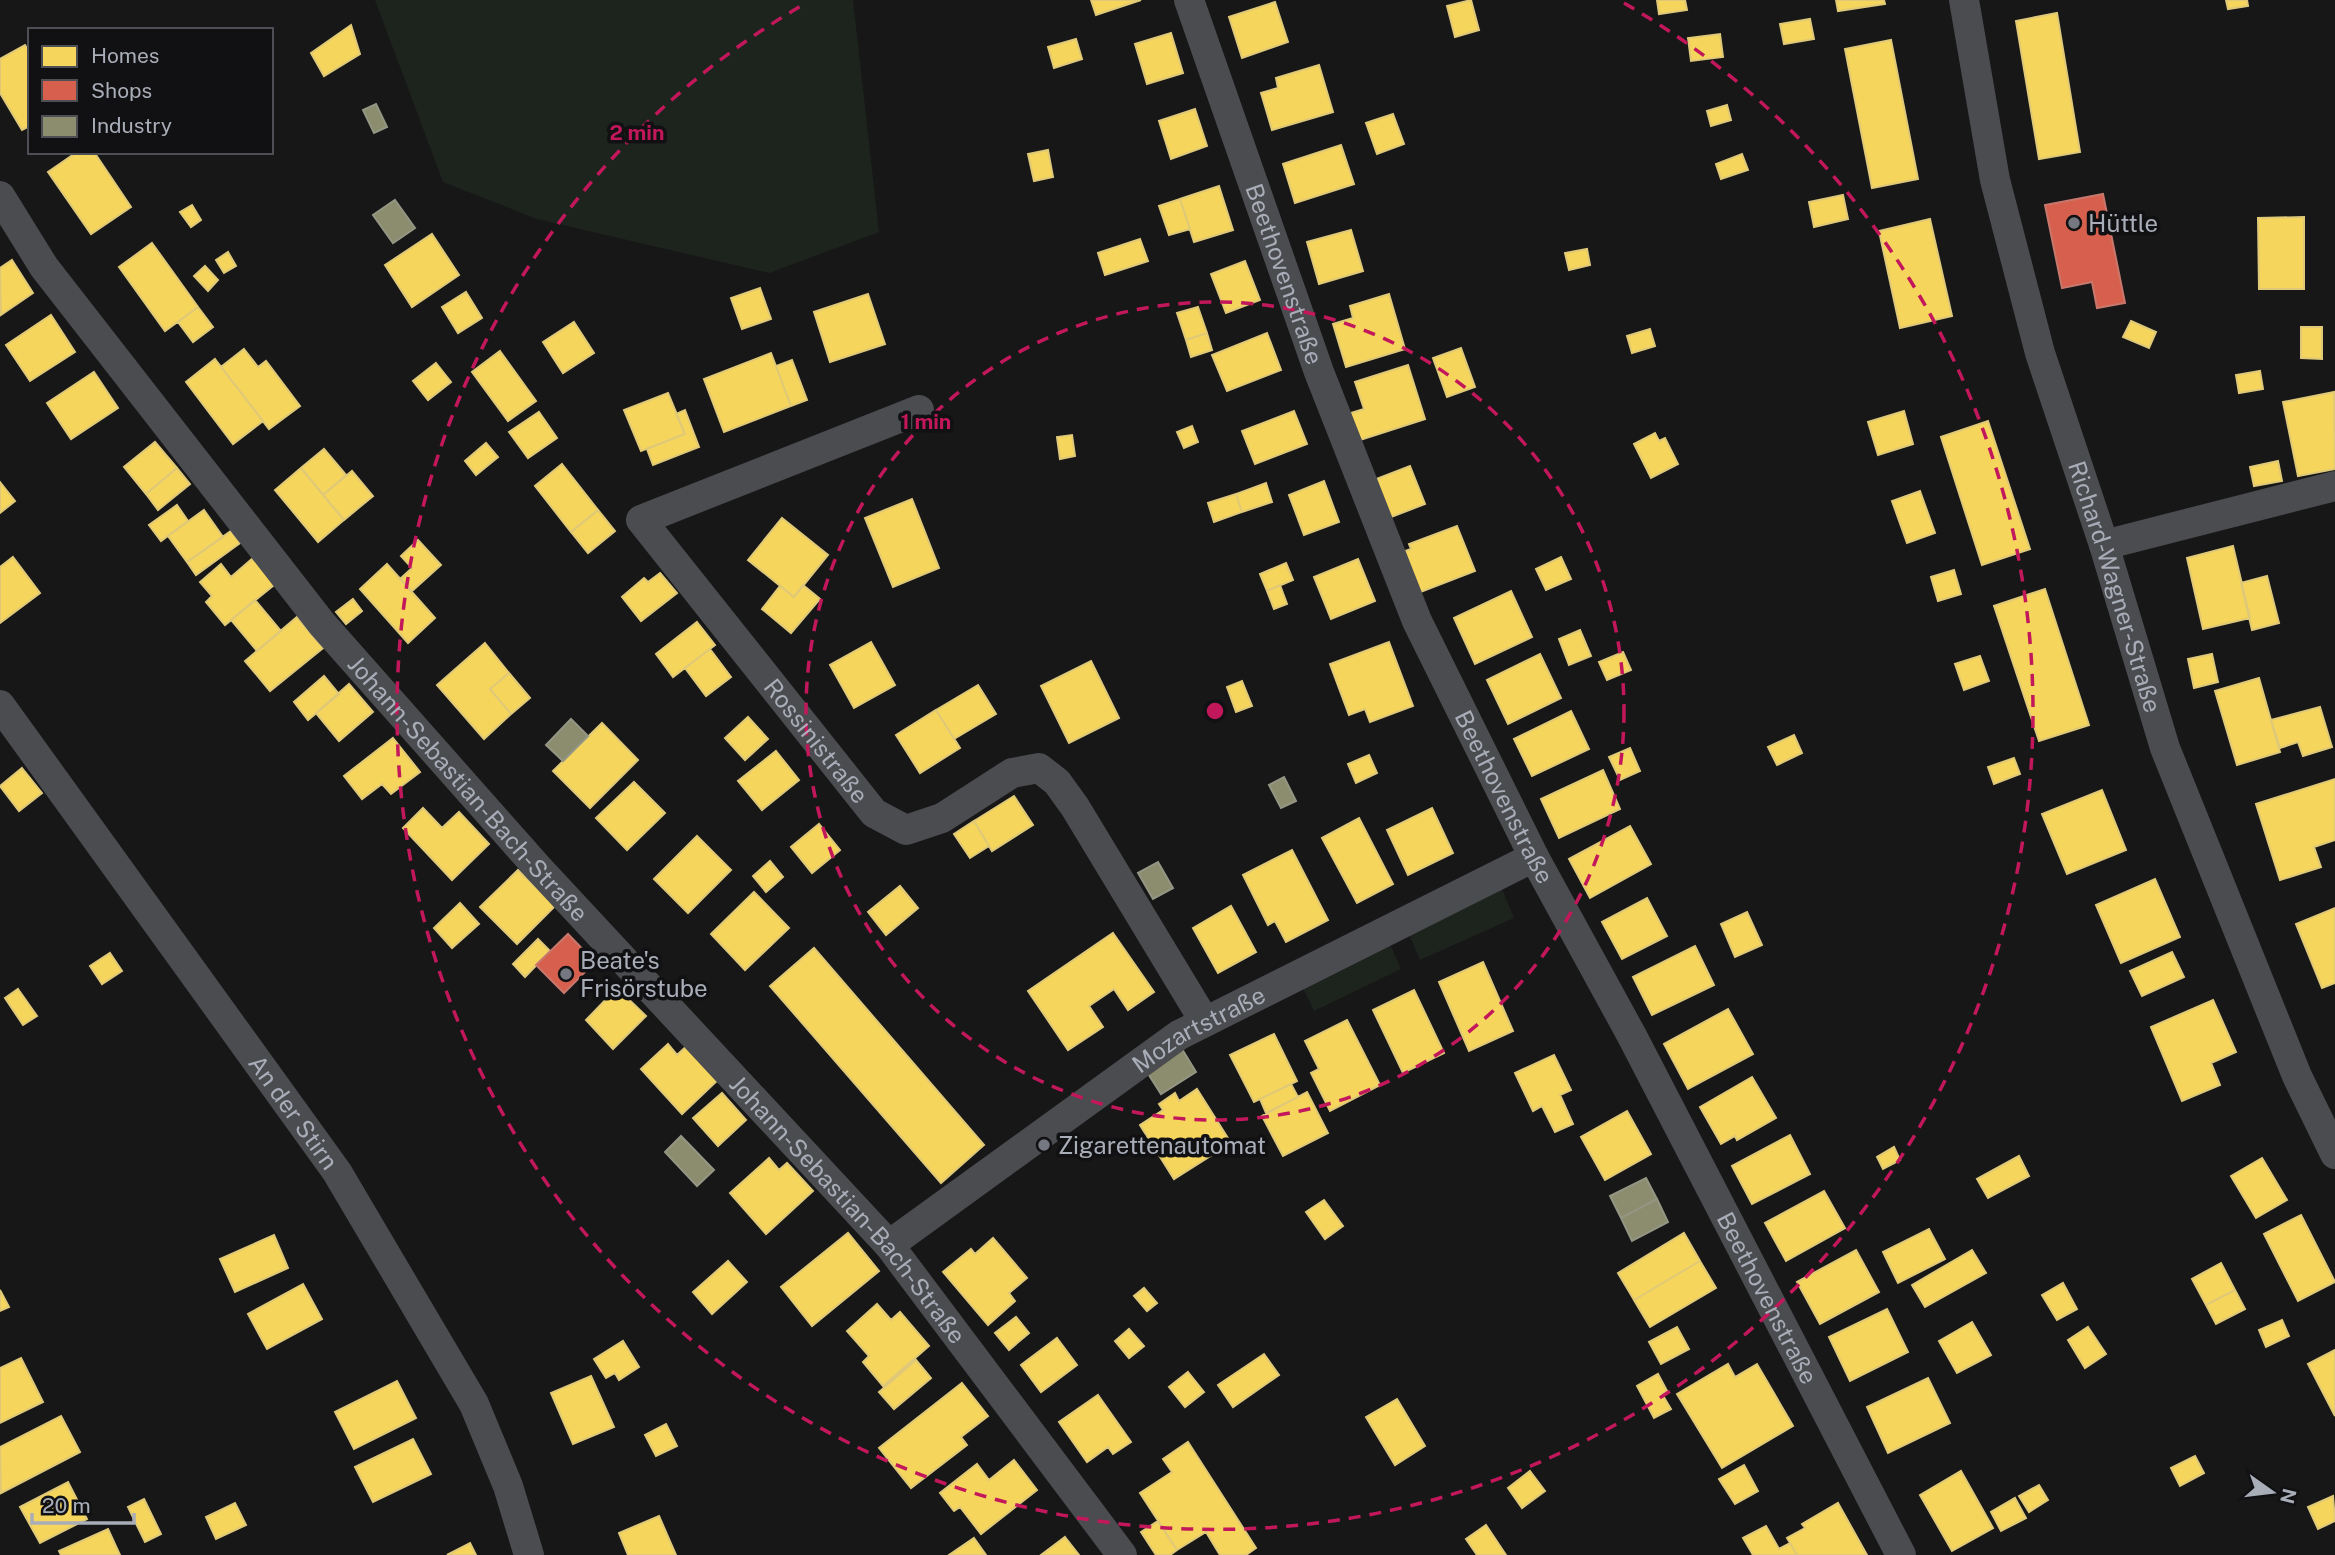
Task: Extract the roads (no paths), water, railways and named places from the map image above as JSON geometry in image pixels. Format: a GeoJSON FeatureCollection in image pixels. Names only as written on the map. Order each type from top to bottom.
{"type":"FeatureCollection","features":[{"type":"Feature","properties":{"kind":"street","name":"Beethovenstraße"},"geometry":{"type":"LineString","coordinates":[[1189,0],[1319,372],[1417,621],[1534,857],[1632,1036],[1901,1555]]}},
{"type":"Feature","properties":{"kind":"street","name":"Richard-Wagner-Straße"},"geometry":{"type":"LineString","coordinates":[[1964,0],[2001,207],[2040,353],[2104,545],[2165,748],[2298,1076],[2335,1154]]}},
{"type":"Feature","properties":{"kind":"street","name":"Johann-Sebastian-Bach-Straße"},"geometry":{"type":"LineString","coordinates":[[0,196],[44,267],[322,624],[538,867],[888,1245],[1122,1555]]}},
{"type":"Feature","properties":{"kind":"street","name":"Rossinistraße"},"geometry":{"type":"LineString","coordinates":[[919,410],[641,520],[874,813],[906,830],[942,818],[1012,773],[1039,768],[1057,782],[1075,807],[1205,1022]]}},
{"type":"Feature","properties":{"kind":"street"},"geometry":{"type":"LineString","coordinates":[[2104,545],[2335,486]]}},
{"type":"Feature","properties":{"kind":"street","name":"An der Stirn"},"geometry":{"type":"LineString","coordinates":[[0,705],[337,1172],[474,1404],[508,1486],[529,1555]]}},
{"type":"Feature","properties":{"kind":"street","name":"Mozartstraße"},"geometry":{"type":"LineString","coordinates":[[888,1245],[1179,1035],[1534,857]]}},
{"type":"Feature","properties":{"kind":"place","name":"Hüttle"},"geometry":{"type":"Point","coordinates":[2074,223]}},
{"type":"Feature","properties":{"kind":"place","name":"Beate's Frisörstube"},"geometry":{"type":"Point","coordinates":[566,974]}},
{"type":"Feature","properties":{"kind":"place","name":"Zigarettenautomat"},"geometry":{"type":"Point","coordinates":[1044,1145]}}]}
